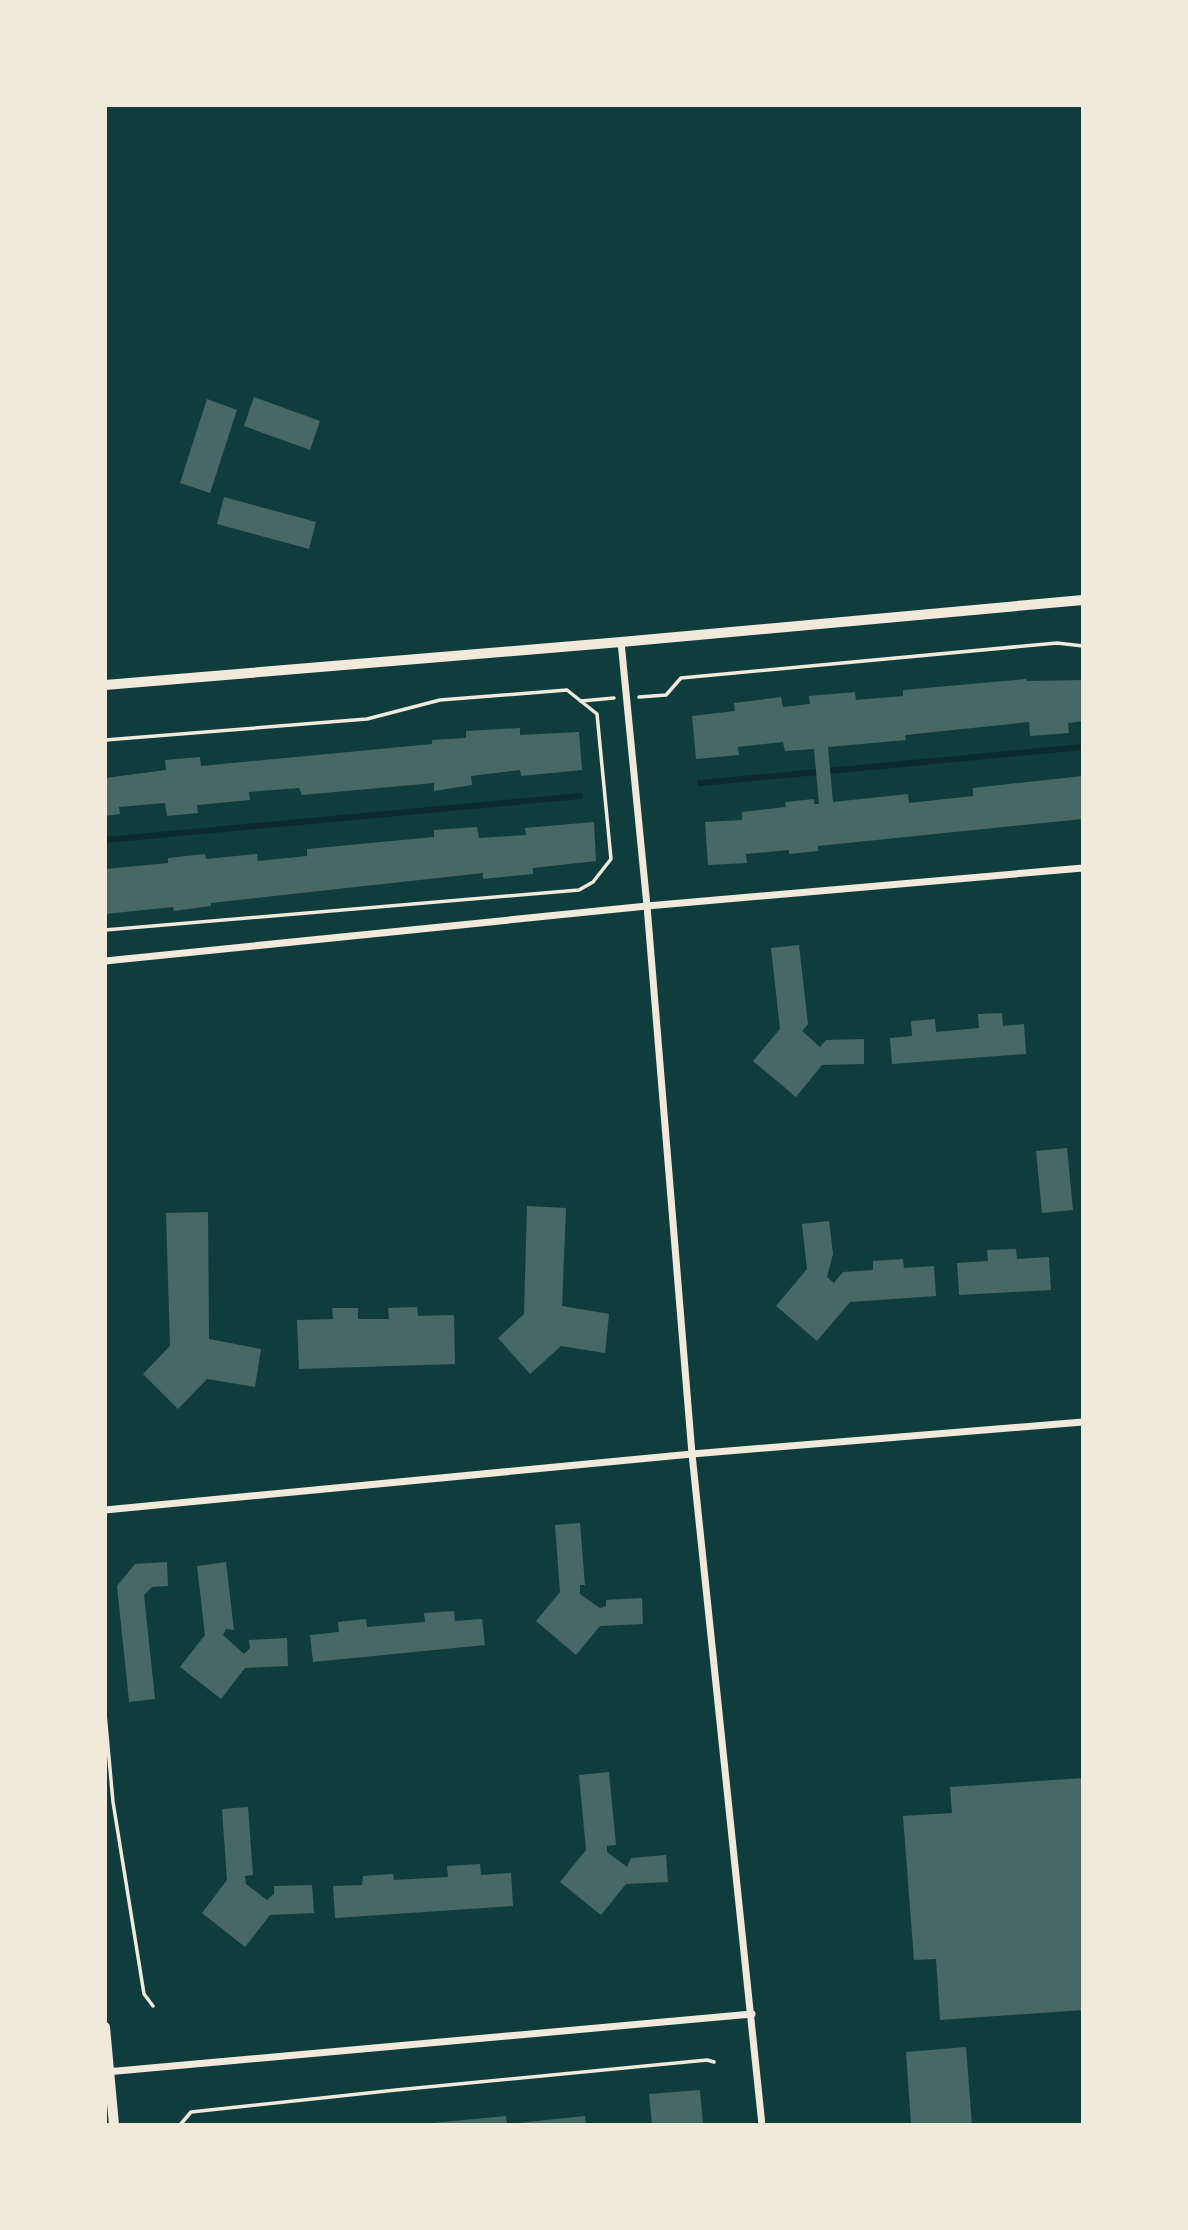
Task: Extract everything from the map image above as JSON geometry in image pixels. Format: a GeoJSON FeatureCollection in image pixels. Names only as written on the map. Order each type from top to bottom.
{"type":"FeatureCollection","features":[{"type":"Feature","properties":{"kind":"street"},"geometry":{"type":"LineString","coordinates":[[105,685],[1083,600]]}},
{"type":"Feature","properties":{"kind":"street"},"geometry":{"type":"LineString","coordinates":[[621,642],[647,906],[692,1454],[762,2125]]}},
{"type":"Feature","properties":{"kind":"street"},"geometry":{"type":"LineString","coordinates":[[105,961],[647,906],[1083,868]]}},
{"type":"Feature","properties":{"kind":"street"},"geometry":{"type":"LineString","coordinates":[[105,1510],[692,1454],[1083,1422]]}},
{"type":"Feature","properties":{"kind":"street"},"geometry":{"type":"LineString","coordinates":[[107,2072],[752,2014]]}},
{"type":"Feature","properties":{"kind":"street"},"geometry":{"type":"LineString","coordinates":[[105,2027],[107,2072],[114,2125]]}},
{"type":"Feature","properties":{"kind":"path"},"geometry":{"type":"LineString","coordinates":[[645,696],[666,695],[681,678],[1058,643],[1083,646]]}},
{"type":"Feature","properties":{"kind":"path"},"geometry":{"type":"LineString","coordinates":[[105,740],[367,719],[422,704],[453,699],[567,690],[597,715],[611,859],[593,882],[579,890],[105,930]]}},
{"type":"Feature","properties":{"kind":"path"},"geometry":{"type":"LineString","coordinates":[[581,701],[599,698]]}},
{"type":"Feature","properties":{"kind":"path"},"geometry":{"type":"LineString","coordinates":[[105,1714],[114,1802],[144,1994],[153,2007]]}},
{"type":"Feature","properties":{"kind":"path"},"geometry":{"type":"LineString","coordinates":[[180,2125],[191,2112],[707,2060],[714,2062]]}},
{"type":"Feature","properties":{"kind":"building"},"geometry":{"type":"Polygon","coordinates":[[[254,397],[320,421],[310,450],[244,426],[254,397]]]}},
{"type":"Feature","properties":{"kind":"building"},"geometry":{"type":"Polygon","coordinates":[[[207,399],[237,410],[210,493],[180,483],[207,399]]]}},
{"type":"Feature","properties":{"kind":"building"},"geometry":{"type":"Polygon","coordinates":[[[224,497],[316,522],[309,549],[217,524],[224,497]]]}},
{"type":"Feature","properties":{"kind":"building"},"geometry":{"type":"Polygon","coordinates":[[[1026,679],[1083,680],[1083,721],[1068,723],[1069,733],[1030,736],[1029,722],[905,735],[906,740],[828,747],[833,802],[908,794],[909,803],[973,796],[973,788],[1083,776],[1083,819],[818,846],[818,851],[789,854],[789,850],[746,854],[747,863],[708,865],[705,822],[742,820],[742,812],[786,807],[785,802],[814,799],[814,804],[819,804],[814,749],[785,751],[783,742],[738,747],[739,755],[696,759],[692,716],[735,711],[734,703],[781,697],[783,707],[810,704],[809,696],[855,692],[856,700],[903,696],[903,690],[1026,679]]]}},
{"type":"Feature","properties":{"kind":"building"},"geometry":{"type":"Polygon","coordinates":[[[520,728],[520,735],[579,732],[582,770],[521,776],[520,770],[471,776],[472,785],[434,791],[434,783],[302,795],[299,788],[249,792],[250,800],[197,805],[198,813],[167,816],[165,803],[119,807],[120,814],[105,816],[105,778],[166,770],[165,760],[200,757],[201,766],[432,744],[432,740],[466,738],[466,731],[520,728]]]}},
{"type":"Feature","properties":{"kind":"building"},"geometry":{"type":"Polygon","coordinates":[[[594,822],[596,861],[533,868],[533,874],[483,879],[483,873],[211,903],[211,906],[174,911],[173,907],[105,914],[105,869],[168,863],[168,858],[205,854],[206,859],[257,854],[258,861],[307,856],[307,849],[434,837],[434,830],[477,827],[479,838],[526,835],[525,828],[594,822]]]}},
{"type":"Feature","properties":{"kind":"building"},"geometry":{"type":"Polygon","coordinates":[[[799,945],[808,1024],[802,1031],[820,1047],[826,1040],[864,1039],[864,1064],[822,1065],[796,1097],[753,1061],[780,1029],[771,948],[799,945]]]}},
{"type":"Feature","properties":{"kind":"building"},"geometry":{"type":"Polygon","coordinates":[[[1002,1013],[1003,1026],[1024,1024],[1026,1054],[892,1064],[890,1038],[912,1036],[911,1021],[935,1019],[936,1032],[979,1028],[978,1014],[1002,1013]]]}},
{"type":"Feature","properties":{"kind":"building"},"geometry":{"type":"Polygon","coordinates":[[[1067,1148],[1073,1210],[1042,1213],[1036,1151],[1067,1148]]]}},
{"type":"Feature","properties":{"kind":"building"},"geometry":{"type":"Polygon","coordinates":[[[527,1206],[566,1208],[562,1306],[609,1314],[605,1353],[561,1346],[530,1374],[498,1338],[524,1314],[527,1206]]]}},
{"type":"Feature","properties":{"kind":"building"},"geometry":{"type":"Polygon","coordinates":[[[208,1212],[209,1339],[261,1349],[255,1387],[207,1379],[178,1409],[143,1374],[170,1346],[166,1213],[208,1212]]]}},
{"type":"Feature","properties":{"kind":"building"},"geometry":{"type":"Polygon","coordinates":[[[829,1221],[833,1254],[827,1277],[834,1283],[843,1272],[873,1270],[873,1261],[903,1259],[904,1268],[934,1266],[936,1296],[850,1302],[817,1341],[776,1306],[807,1269],[802,1224],[829,1221]]]}},
{"type":"Feature","properties":{"kind":"building"},"geometry":{"type":"Polygon","coordinates":[[[1016,1249],[1017,1259],[1049,1257],[1051,1290],[959,1295],[957,1263],[988,1261],[987,1250],[1016,1249]]]}},
{"type":"Feature","properties":{"kind":"building"},"geometry":{"type":"Polygon","coordinates":[[[417,1307],[418,1316],[454,1315],[455,1364],[299,1369],[297,1320],[333,1319],[332,1308],[358,1308],[358,1319],[389,1319],[388,1308],[417,1307]]]}},
{"type":"Feature","properties":{"kind":"building"},"geometry":{"type":"Polygon","coordinates":[[[580,1523],[585,1585],[580,1585],[580,1594],[600,1608],[606,1606],[606,1600],[642,1598],[643,1624],[600,1626],[576,1655],[536,1621],[560,1592],[555,1525],[580,1523]]]}},
{"type":"Feature","properties":{"kind":"building"},"geometry":{"type":"Polygon","coordinates":[[[167,1562],[168,1586],[152,1587],[144,1595],[155,1699],[129,1702],[117,1586],[135,1564],[167,1562]]]}},
{"type":"Feature","properties":{"kind":"building"},"geometry":{"type":"Polygon","coordinates":[[[226,1562],[234,1630],[226,1629],[223,1635],[244,1654],[250,1648],[249,1640],[287,1638],[288,1666],[245,1668],[221,1699],[180,1667],[205,1635],[197,1566],[226,1562]]]}},
{"type":"Feature","properties":{"kind":"building"},"geometry":{"type":"Polygon","coordinates":[[[454,1611],[455,1621],[482,1619],[485,1645],[313,1662],[310,1635],[339,1632],[338,1622],[366,1619],[367,1627],[425,1622],[424,1613],[454,1611]]]}},
{"type":"Feature","properties":{"kind":"building"},"geometry":{"type":"Polygon","coordinates":[[[609,1772],[616,1845],[607,1846],[607,1852],[627,1867],[631,1858],[666,1855],[668,1882],[626,1884],[601,1915],[560,1882],[586,1850],[579,1775],[609,1772]]]}},
{"type":"Feature","properties":{"kind":"building"},"geometry":{"type":"Polygon","coordinates":[[[1083,1778],[1083,2010],[940,2020],[936,1959],[914,1960],[903,1816],[952,1813],[950,1787],[1083,1778]]]}},
{"type":"Feature","properties":{"kind":"building"},"geometry":{"type":"Polygon","coordinates":[[[248,1807],[253,1875],[245,1876],[246,1884],[267,1900],[274,1894],[274,1886],[312,1885],[314,1913],[270,1915],[245,1947],[202,1913],[227,1880],[222,1809],[248,1807]]]}},
{"type":"Feature","properties":{"kind":"building"},"geometry":{"type":"Polygon","coordinates":[[[480,1864],[481,1875],[511,1873],[513,1906],[335,1918],[333,1886],[362,1885],[363,1876],[393,1874],[394,1880],[448,1877],[447,1866],[480,1864]]]}},
{"type":"Feature","properties":{"kind":"building"},"geometry":{"type":"Polygon","coordinates":[[[966,2047],[972,2125],[911,2125],[906,2052],[966,2047]]]}},
{"type":"Feature","properties":{"kind":"building"},"geometry":{"type":"Polygon","coordinates":[[[700,2090],[703,2125],[652,2125],[649,2094],[700,2090]]]}},
{"type":"Feature","properties":{"kind":"building"},"geometry":{"type":"Polygon","coordinates":[[[506,2116],[507,2125],[432,2125],[432,2123],[506,2116]]]}},
{"type":"Feature","properties":{"kind":"building"},"geometry":{"type":"Polygon","coordinates":[[[585,2116],[586,2125],[518,2125],[518,2123],[585,2116]]]}},
{"type":"Feature","properties":{"kind":"waterway"},"geometry":{"type":"LineString","coordinates":[[700,783],[1083,747]]}},
{"type":"Feature","properties":{"kind":"waterway"},"geometry":{"type":"LineString","coordinates":[[105,840],[580,796]]}}]}
